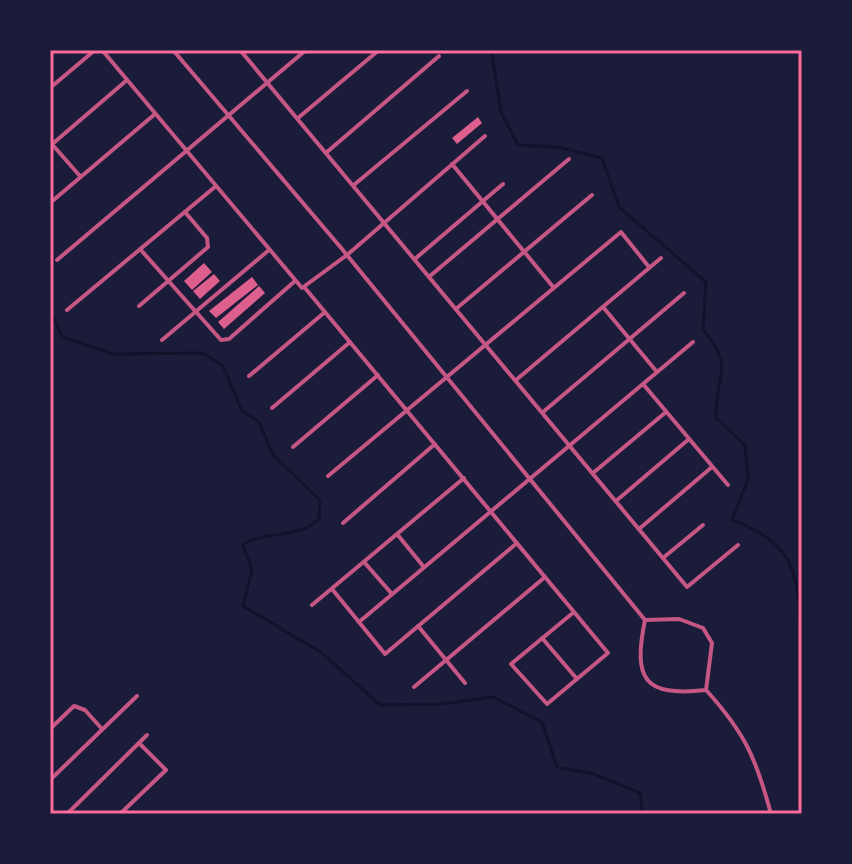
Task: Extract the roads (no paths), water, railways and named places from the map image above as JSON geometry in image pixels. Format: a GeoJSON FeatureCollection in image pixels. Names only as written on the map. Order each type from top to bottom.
{"type":"FeatureCollection","features":[{"type":"Feature","properties":{"kind":"street"},"geometry":{"type":"LineString","coordinates":[[50,88],[95,50]]}},
{"type":"Feature","properties":{"kind":"street"},"geometry":{"type":"LineString","coordinates":[[102,50],[295,281],[305,288],[464,478],[608,653],[547,704],[511,664],[574,612]]}},
{"type":"Feature","properties":{"kind":"street"},"geometry":{"type":"LineString","coordinates":[[173,50],[347,255],[645,620],[639,658],[643,674],[664,691],[680,694],[706,690]]}},
{"type":"Feature","properties":{"kind":"street"},"geometry":{"type":"LineString","coordinates":[[240,50],[385,220],[687,587],[738,545]]}},
{"type":"Feature","properties":{"kind":"street"},"geometry":{"type":"LineString","coordinates":[[57,260],[306,50]]}},
{"type":"Feature","properties":{"kind":"street"},"geometry":{"type":"LineString","coordinates":[[297,118],[379,50]]}},
{"type":"Feature","properties":{"kind":"street"},"geometry":{"type":"LineString","coordinates":[[327,152],[439,56]]}},
{"type":"Feature","properties":{"kind":"street"},"geometry":{"type":"LineString","coordinates":[[80,177],[51,144],[127,80]]}},
{"type":"Feature","properties":{"kind":"street"},"geometry":{"type":"LineString","coordinates":[[355,185],[467,91]]}},
{"type":"Feature","properties":{"kind":"street"},"geometry":{"type":"LineString","coordinates":[[50,203],[155,114]]}},
{"type":"Feature","properties":{"kind":"street"},"geometry":{"type":"LineString","coordinates":[[305,288],[485,136]]}},
{"type":"Feature","properties":{"kind":"street"},"geometry":{"type":"LineString","coordinates":[[430,276],[569,159]]}},
{"type":"Feature","properties":{"kind":"street"},"geometry":{"type":"LineString","coordinates":[[452,164],[554,288]]}},
{"type":"Feature","properties":{"kind":"street"},"geometry":{"type":"LineString","coordinates":[[416,258],[503,184]]}},
{"type":"Feature","properties":{"kind":"street"},"geometry":{"type":"LineString","coordinates":[[67,310],[216,186]]}},
{"type":"Feature","properties":{"kind":"street"},"geometry":{"type":"LineString","coordinates":[[457,308],[592,195]]}},
{"type":"Feature","properties":{"kind":"street"},"geometry":{"type":"LineString","coordinates":[[139,306],[209,244],[185,212]]}},
{"type":"Feature","properties":{"kind":"street"},"geometry":{"type":"LineString","coordinates":[[328,476],[621,232],[649,267]]}},
{"type":"Feature","properties":{"kind":"street"},"geometry":{"type":"LineString","coordinates":[[140,249],[218,338],[225,341],[295,281]]}},
{"type":"Feature","properties":{"kind":"street"},"geometry":{"type":"LineString","coordinates":[[162,340],[269,250]]}},
{"type":"Feature","properties":{"kind":"street"},"geometry":{"type":"LineString","coordinates":[[516,380],[661,258]]}},
{"type":"Feature","properties":{"kind":"street"},"geometry":{"type":"LineString","coordinates":[[543,412],[684,293]]}},
{"type":"Feature","properties":{"kind":"street"},"geometry":{"type":"LineString","coordinates":[[603,307],[657,372]]}},
{"type":"Feature","properties":{"kind":"street"},"geometry":{"type":"LineString","coordinates":[[249,376],[325,312]]}},
{"type":"Feature","properties":{"kind":"street"},"geometry":{"type":"LineString","coordinates":[[272,408],[350,342]]}},
{"type":"Feature","properties":{"kind":"street"},"geometry":{"type":"LineString","coordinates":[[359,622],[693,342]]}},
{"type":"Feature","properties":{"kind":"street"},"geometry":{"type":"LineString","coordinates":[[293,447],[378,375]]}},
{"type":"Feature","properties":{"kind":"street"},"geometry":{"type":"LineString","coordinates":[[643,384],[728,485]]}},
{"type":"Feature","properties":{"kind":"street"},"geometry":{"type":"LineString","coordinates":[[593,473],[666,412]]}},
{"type":"Feature","properties":{"kind":"street"},"geometry":{"type":"LineString","coordinates":[[616,501],[689,439]]}},
{"type":"Feature","properties":{"kind":"street"},"geometry":{"type":"LineString","coordinates":[[343,523],[435,444]]}},
{"type":"Feature","properties":{"kind":"street"},"geometry":{"type":"LineString","coordinates":[[639,529],[712,467]]}},
{"type":"Feature","properties":{"kind":"street"},"geometry":{"type":"LineString","coordinates":[[312,605],[464,478]]}},
{"type":"Feature","properties":{"kind":"street"},"geometry":{"type":"LineString","coordinates":[[663,558],[703,525]]}},
{"type":"Feature","properties":{"kind":"street"},"geometry":{"type":"LineString","coordinates":[[397,534],[424,567]]}},
{"type":"Feature","properties":{"kind":"street"},"geometry":{"type":"LineString","coordinates":[[332,589],[385,654],[517,543]]}},
{"type":"Feature","properties":{"kind":"street"},"geometry":{"type":"LineString","coordinates":[[364,562],[392,594]]}},
{"type":"Feature","properties":{"kind":"street"},"geometry":{"type":"LineString","coordinates":[[414,687],[545,577]]}},
{"type":"Feature","properties":{"kind":"street"},"geometry":{"type":"LineString","coordinates":[[645,620],[679,619],[703,628],[712,643],[706,690],[742,734],[760,775],[771,814]]}},
{"type":"Feature","properties":{"kind":"street"},"geometry":{"type":"LineString","coordinates":[[418,626],[465,683]]}},
{"type":"Feature","properties":{"kind":"street"},"geometry":{"type":"LineString","coordinates":[[542,638],[577,679]]}},
{"type":"Feature","properties":{"kind":"street"},"geometry":{"type":"LineString","coordinates":[[50,780],[137,696]]}},
{"type":"Feature","properties":{"kind":"street"},"geometry":{"type":"LineString","coordinates":[[50,729],[74,706],[85,710],[102,729]]}},
{"type":"Feature","properties":{"kind":"street"},"geometry":{"type":"LineString","coordinates":[[67,814],[147,735]]}},
{"type":"Feature","properties":{"kind":"street"},"geometry":{"type":"LineString","coordinates":[[120,814],[166,770],[139,743]]}},
{"type":"Feature","properties":{"kind":"waterway"},"geometry":{"type":"LineString","coordinates":[[485,50],[492,54],[501,112],[518,145],[558,147],[602,158],[619,207],[706,282],[703,330],[722,364],[716,418],[745,445],[748,479],[732,520],[771,541],[791,567],[799,601],[802,643]]}},
{"type":"Feature","properties":{"kind":"waterway"},"geometry":{"type":"LineString","coordinates":[[50,310],[62,337],[113,354],[203,353],[223,366],[242,411],[259,422],[273,455],[320,500],[319,519],[311,525],[243,545],[252,570],[243,606],[322,653],[380,705],[441,704],[493,697],[542,722],[557,767],[594,774],[640,793],[643,814]]}},
{"type":"Feature","properties":{"kind":"waterway"},"geometry":{"type":"LineString","coordinates":[[802,741],[802,775]]}}]}
